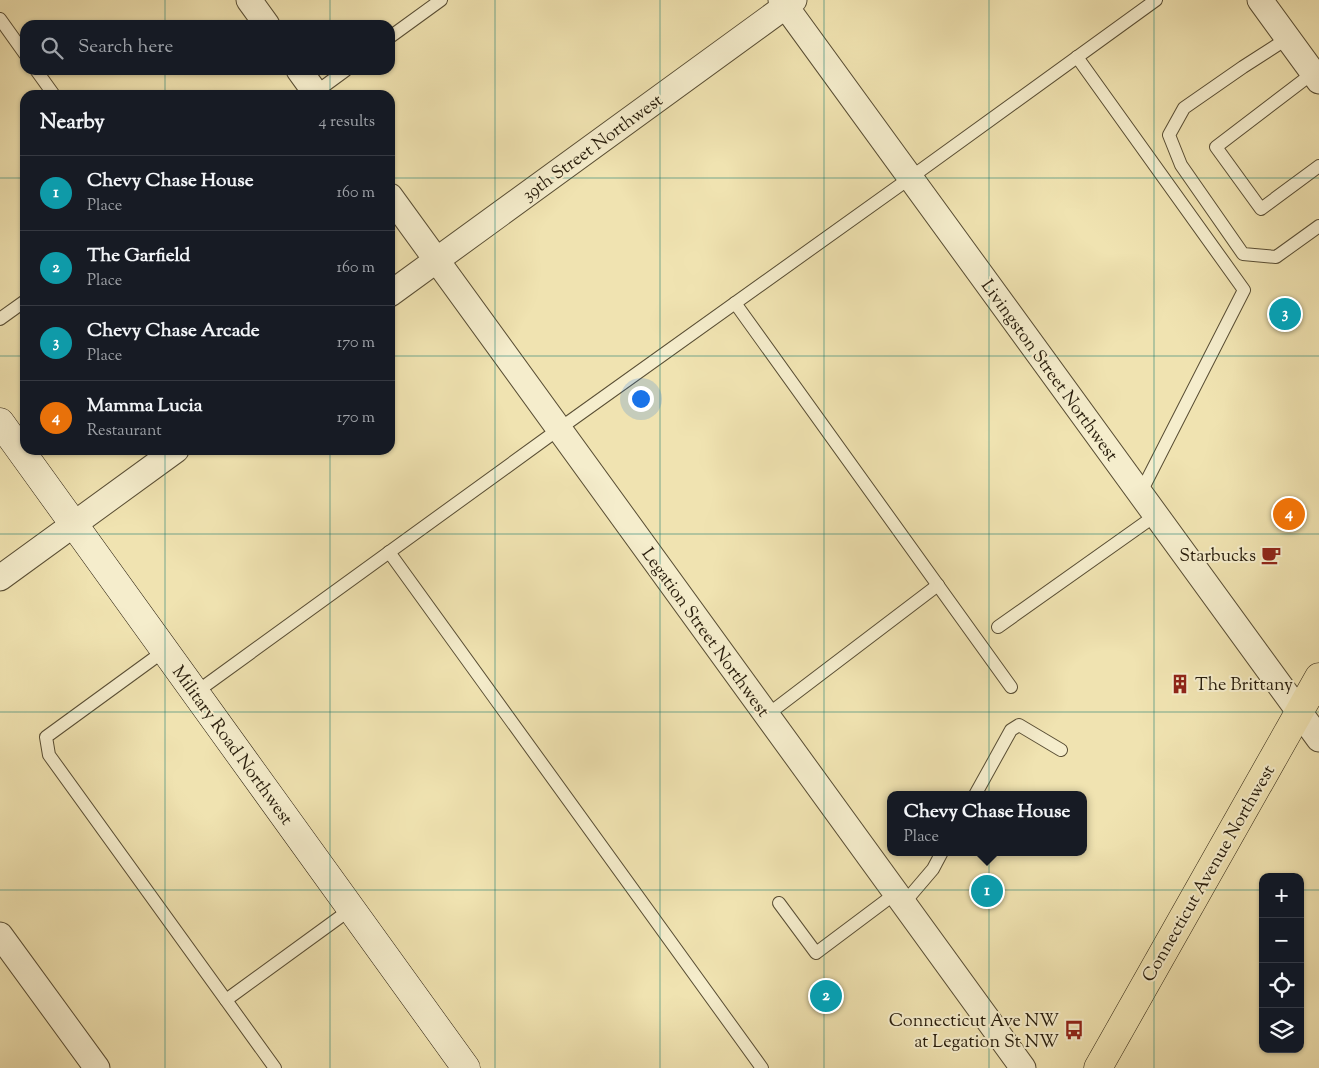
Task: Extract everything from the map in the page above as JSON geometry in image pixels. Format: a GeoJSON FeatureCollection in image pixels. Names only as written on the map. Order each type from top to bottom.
{"type":"FeatureCollection","features":[{"type":"Feature","properties":{"kind":"main road","name":"Military Road Northwest"},"geometry":{"type":"LineString","coordinates":[[0,422],[20,450]]}},
{"type":"Feature","properties":{"kind":"main road","name":"Military Road Northwest"},"geometry":{"type":"LineString","coordinates":[[23,455],[466,1068]]}},
{"type":"Feature","properties":{"kind":"main road","name":"Connecticut Avenue Northwest"},"geometry":{"type":"LineString","coordinates":[[1098,1068],[1319,677]]}},
{"type":"Feature","properties":{"kind":"street"},"geometry":{"type":"LineString","coordinates":[[249,0],[263,20]]}},
{"type":"Feature","properties":{"kind":"street"},"geometry":{"type":"LineString","coordinates":[[1260,0],[1316,77]]}},
{"type":"Feature","properties":{"kind":"street","name":"Livingston Street Northwest"},"geometry":{"type":"LineString","coordinates":[[787,2],[910,178],[1319,739]]}},
{"type":"Feature","properties":{"kind":"street","name":"39th Street Northwest"},"geometry":{"type":"LineString","coordinates":[[395,290],[787,2]]}},
{"type":"Feature","properties":{"kind":"street"},"geometry":{"type":"LineString","coordinates":[[302,75],[312,90]]}},
{"type":"Feature","properties":{"kind":"street","name":"Legation Street Northwest"},"geometry":{"type":"LineString","coordinates":[[395,203],[1023,1068]]}},
{"type":"Feature","properties":{"kind":"street"},"geometry":{"type":"LineString","coordinates":[[0,578],[169,455]]}},
{"type":"Feature","properties":{"kind":"street"},"geometry":{"type":"LineString","coordinates":[[0,935],[97,1068]]}},
{"type":"Feature","properties":{"kind":"lane"},"geometry":{"type":"LineString","coordinates":[[395,34],[441,0]]}},
{"type":"Feature","properties":{"kind":"lane"},"geometry":{"type":"LineString","coordinates":[[195,693],[1156,0]]}},
{"type":"Feature","properties":{"kind":"lane"},"geometry":{"type":"LineString","coordinates":[[0,19],[20,47]]}},
{"type":"Feature","properties":{"kind":"lane"},"geometry":{"type":"LineString","coordinates":[[1288,38],[1184,108],[1169,135],[1181,165],[1243,254],[1276,257],[1319,226]]}},
{"type":"Feature","properties":{"kind":"lane"},"geometry":{"type":"LineString","coordinates":[[1077,57],[1244,290],[1140,494]]}},
{"type":"Feature","properties":{"kind":"lane"},"geometry":{"type":"LineString","coordinates":[[40,75],[50,90]]}},
{"type":"Feature","properties":{"kind":"lane"},"geometry":{"type":"LineString","coordinates":[[320,90],[340,75]]}},
{"type":"Feature","properties":{"kind":"lane"},"geometry":{"type":"LineString","coordinates":[[1316,77],[1216,147],[1261,208],[1319,166]]}},
{"type":"Feature","properties":{"kind":"lane"},"geometry":{"type":"LineString","coordinates":[[735,303],[1012,688]]}},
{"type":"Feature","properties":{"kind":"lane"},"geometry":{"type":"LineString","coordinates":[[0,319],[20,305]]}},
{"type":"Feature","properties":{"kind":"lane"},"geometry":{"type":"LineString","coordinates":[[998,627],[1156,515]]}},
{"type":"Feature","properties":{"kind":"lane"},"geometry":{"type":"LineString","coordinates":[[389,552],[762,1068]]}},
{"type":"Feature","properties":{"kind":"lane"},"geometry":{"type":"LineString","coordinates":[[767,716],[938,585]]}},
{"type":"Feature","properties":{"kind":"lane"},"geometry":{"type":"LineString","coordinates":[[164,650],[46,737],[49,755],[275,1068]]}},
{"type":"Feature","properties":{"kind":"lane"},"geometry":{"type":"LineString","coordinates":[[977,791],[1011,730],[1018,725],[1061,750]]}},
{"type":"Feature","properties":{"kind":"lane"},"geometry":{"type":"LineString","coordinates":[[779,903],[816,953],[900,898],[933,869],[940,856]]}},
{"type":"Feature","properties":{"kind":"lane"},"geometry":{"type":"LineString","coordinates":[[226,1000],[351,908]]}},
{"type":"Feature","properties":{"kind":"place","name":"Chevy Chase Arcade"},"geometry":{"type":"Point","coordinates":[1285,314]}},
{"type":"Feature","properties":{"kind":"place","name":"Mamma Lucia"},"geometry":{"type":"Point","coordinates":[1289,514]}},
{"type":"Feature","properties":{"kind":"place","name":"Starbucks"},"geometry":{"type":"Point","coordinates":[1271,555]}},
{"type":"Feature","properties":{"kind":"place","name":"The Brittany"},"geometry":{"type":"Point","coordinates":[1180,684]}},
{"type":"Feature","properties":{"kind":"place","name":"Chevy Chase House"},"geometry":{"type":"Point","coordinates":[987,891]}},
{"type":"Feature","properties":{"kind":"place","name":"The Garfield"},"geometry":{"type":"Point","coordinates":[826,996]}},
{"type":"Feature","properties":{"kind":"place","name":"Connecticut Ave NW at Legation St NW"},"geometry":{"type":"Point","coordinates":[1074,1030]}}]}
